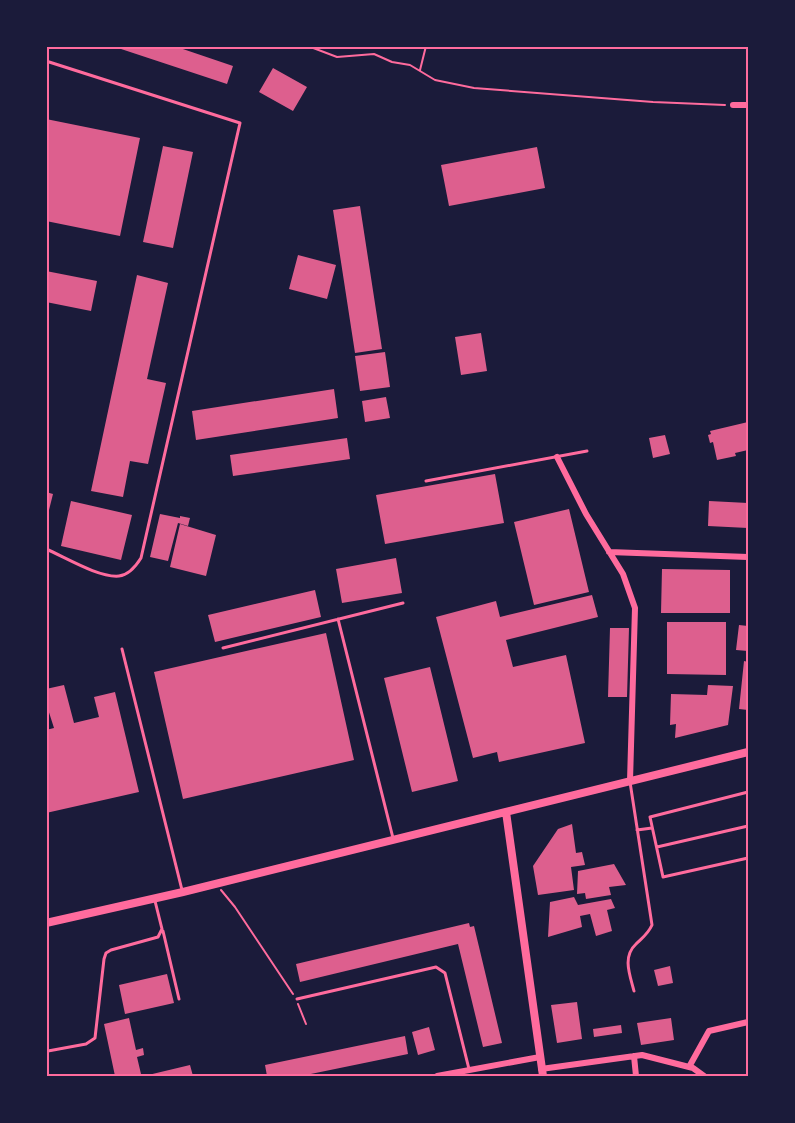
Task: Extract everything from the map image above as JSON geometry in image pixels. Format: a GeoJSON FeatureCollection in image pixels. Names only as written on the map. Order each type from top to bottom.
{"type":"FeatureCollection","features":[{"type":"Feature","properties":{"kind":"street"},"geometry":{"type":"LineString","coordinates":[[733,105],[748,105]]}},
{"type":"Feature","properties":{"kind":"street"},"geometry":{"type":"LineString","coordinates":[[558,457],[586,514],[623,574],[635,608],[630,781]]}},
{"type":"Feature","properties":{"kind":"street"},"geometry":{"type":"LineString","coordinates":[[609,552],[748,557]]}},
{"type":"Feature","properties":{"kind":"street"},"geometry":{"type":"LineString","coordinates":[[46,923],[155,899],[748,752]]}},
{"type":"Feature","properties":{"kind":"street"},"geometry":{"type":"LineString","coordinates":[[506,812],[542,1073],[642,1055],[689,1067],[704,1077]]}},
{"type":"Feature","properties":{"kind":"street"},"geometry":{"type":"LineString","coordinates":[[689,1067],[709,1031],[748,1022]]}},
{"type":"Feature","properties":{"kind":"street"},"geometry":{"type":"LineString","coordinates":[[634,1056],[636,1077]]}},
{"type":"Feature","properties":{"kind":"street"},"geometry":{"type":"LineString","coordinates":[[437,1077],[540,1057]]}},
{"type":"Feature","properties":{"kind":"lane"},"geometry":{"type":"LineString","coordinates":[[46,61],[240,123],[141,558],[133,569],[121,576],[104,574],[46,549]]}},
{"type":"Feature","properties":{"kind":"lane"},"geometry":{"type":"LineString","coordinates":[[426,481],[587,451]]}},
{"type":"Feature","properties":{"kind":"lane"},"geometry":{"type":"LineString","coordinates":[[223,648],[403,603]]}},
{"type":"Feature","properties":{"kind":"lane"},"geometry":{"type":"LineString","coordinates":[[338,619],[393,840]]}},
{"type":"Feature","properties":{"kind":"lane"},"geometry":{"type":"LineString","coordinates":[[122,649],[183,892]]}},
{"type":"Feature","properties":{"kind":"lane"},"geometry":{"type":"LineString","coordinates":[[630,781],[652,925],[647,935],[629,952],[627,962],[634,991]]}},
{"type":"Feature","properties":{"kind":"lane"},"geometry":{"type":"LineString","coordinates":[[748,792],[650,817],[663,877],[748,858]]}},
{"type":"Feature","properties":{"kind":"lane"},"geometry":{"type":"LineString","coordinates":[[657,847],[748,825]]}},
{"type":"Feature","properties":{"kind":"lane"},"geometry":{"type":"LineString","coordinates":[[637,830],[652,828]]}},
{"type":"Feature","properties":{"kind":"lane"},"geometry":{"type":"LineString","coordinates":[[155,899],[179,999]]}},
{"type":"Feature","properties":{"kind":"lane"},"geometry":{"type":"LineString","coordinates":[[48,1051],[92,1042],[95,1038],[106,953],[158,938],[162,929]]}},
{"type":"Feature","properties":{"kind":"lane"},"geometry":{"type":"LineString","coordinates":[[297,999],[436,968],[445,973],[470,1070]]}},
{"type":"Feature","properties":{"kind":"path"},"geometry":{"type":"LineString","coordinates":[[308,46],[337,57],[375,54],[420,71],[435,80],[474,88],[653,102],[733,105]]}},
{"type":"Feature","properties":{"kind":"path"},"geometry":{"type":"LineString","coordinates":[[420,71],[426,46]]}},
{"type":"Feature","properties":{"kind":"path"},"geometry":{"type":"LineString","coordinates":[[215,884],[235,907],[297,999],[306,1024]]}},
{"type":"Feature","properties":{"kind":"building"},"geometry":{"type":"Polygon","coordinates":[[[174,46],[233,66],[227,84],[115,47],[174,46]]]}},
{"type":"Feature","properties":{"kind":"building"},"geometry":{"type":"Polygon","coordinates":[[[273,68],[307,87],[293,111],[259,92],[273,68]]]}},
{"type":"Feature","properties":{"kind":"building"},"geometry":{"type":"Polygon","coordinates":[[[46,119],[140,138],[120,236],[46,221],[46,119]]]}},
{"type":"Feature","properties":{"kind":"building"},"geometry":{"type":"Polygon","coordinates":[[[163,146],[193,152],[173,248],[143,242],[163,146]]]}},
{"type":"Feature","properties":{"kind":"building"},"geometry":{"type":"Polygon","coordinates":[[[537,147],[545,188],[449,206],[441,165],[537,147]]]}},
{"type":"Feature","properties":{"kind":"building"},"geometry":{"type":"Polygon","coordinates":[[[360,206],[382,349],[355,353],[333,210],[360,206]]]}},
{"type":"Feature","properties":{"kind":"building"},"geometry":{"type":"Polygon","coordinates":[[[298,255],[336,265],[327,299],[289,289],[298,255]]]}},
{"type":"Feature","properties":{"kind":"building"},"geometry":{"type":"Polygon","coordinates":[[[46,271],[97,281],[91,311],[46,302],[46,271]]]}},
{"type":"Feature","properties":{"kind":"building"},"geometry":{"type":"Polygon","coordinates":[[[137,275],[168,283],[147,379],[166,383],[148,464],[130,461],[123,497],[91,491],[137,275]]]}},
{"type":"Feature","properties":{"kind":"building"},"geometry":{"type":"Polygon","coordinates":[[[481,333],[487,371],[461,375],[455,337],[481,333]]]}},
{"type":"Feature","properties":{"kind":"building"},"geometry":{"type":"Polygon","coordinates":[[[385,352],[390,387],[360,391],[355,356],[385,352]]]}},
{"type":"Feature","properties":{"kind":"building"},"geometry":{"type":"Polygon","coordinates":[[[334,389],[338,418],[196,440],[192,411],[334,389]]]}},
{"type":"Feature","properties":{"kind":"building"},"geometry":{"type":"Polygon","coordinates":[[[386,397],[390,418],[365,422],[362,401],[386,397]]]}},
{"type":"Feature","properties":{"kind":"building"},"geometry":{"type":"Polygon","coordinates":[[[748,422],[748,450],[735,453],[736,456],[717,460],[713,442],[710,443],[708,435],[711,434],[710,431],[748,422]]]}},
{"type":"Feature","properties":{"kind":"building"},"geometry":{"type":"Polygon","coordinates":[[[665,435],[670,454],[653,458],[649,438],[665,435]]]}},
{"type":"Feature","properties":{"kind":"building"},"geometry":{"type":"Polygon","coordinates":[[[347,438],[350,459],[233,476],[230,455],[347,438]]]}},
{"type":"Feature","properties":{"kind":"building"},"geometry":{"type":"Polygon","coordinates":[[[495,474],[504,523],[385,544],[376,495],[495,474]]]}},
{"type":"Feature","properties":{"kind":"building"},"geometry":{"type":"Polygon","coordinates":[[[46,492],[53,494],[47,518],[46,518],[46,492]]]}},
{"type":"Feature","properties":{"kind":"building"},"geometry":{"type":"Polygon","coordinates":[[[71,501],[132,515],[121,560],[61,546],[71,501]]]}},
{"type":"Feature","properties":{"kind":"building"},"geometry":{"type":"Polygon","coordinates":[[[709,501],[748,503],[748,528],[708,526],[709,501]]]}},
{"type":"Feature","properties":{"kind":"building"},"geometry":{"type":"Polygon","coordinates":[[[569,509],[589,592],[534,605],[514,522],[569,509]]]}},
{"type":"Feature","properties":{"kind":"building"},"geometry":{"type":"Polygon","coordinates":[[[160,514],[190,518],[188,526],[178,523],[168,561],[150,557],[160,514]]]}},
{"type":"Feature","properties":{"kind":"building"},"geometry":{"type":"Polygon","coordinates":[[[180,524],[216,535],[206,576],[170,567],[180,524]]]}},
{"type":"Feature","properties":{"kind":"building"},"geometry":{"type":"Polygon","coordinates":[[[396,558],[402,593],[342,603],[336,569],[396,558]]]}},
{"type":"Feature","properties":{"kind":"building"},"geometry":{"type":"Polygon","coordinates":[[[662,569],[730,570],[730,613],[661,613],[662,569]]]}},
{"type":"Feature","properties":{"kind":"building"},"geometry":{"type":"Polygon","coordinates":[[[315,590],[321,617],[215,642],[208,615],[315,590]]]}},
{"type":"Feature","properties":{"kind":"building"},"geometry":{"type":"Polygon","coordinates":[[[592,595],[598,617],[506,640],[513,667],[566,655],[585,743],[499,762],[497,752],[473,758],[436,617],[496,601],[500,617],[592,595]]]}},
{"type":"Feature","properties":{"kind":"building"},"geometry":{"type":"Polygon","coordinates":[[[667,622],[726,622],[726,675],[667,674],[667,622]]]}},
{"type":"Feature","properties":{"kind":"building"},"geometry":{"type":"Polygon","coordinates":[[[739,625],[748,626],[748,651],[736,650],[739,625]]]}},
{"type":"Feature","properties":{"kind":"building"},"geometry":{"type":"Polygon","coordinates":[[[610,628],[629,628],[627,697],[608,697],[610,628]]]}},
{"type":"Feature","properties":{"kind":"building"},"geometry":{"type":"Polygon","coordinates":[[[326,633],[354,760],[183,799],[154,672],[326,633]]]}},
{"type":"Feature","properties":{"kind":"building"},"geometry":{"type":"Polygon","coordinates":[[[744,661],[748,662],[748,710],[739,709],[744,661]]]}},
{"type":"Feature","properties":{"kind":"building"},"geometry":{"type":"Polygon","coordinates":[[[430,667],[458,781],[412,792],[384,678],[430,667]]]}},
{"type":"Feature","properties":{"kind":"building"},"geometry":{"type":"Polygon","coordinates":[[[64,685],[74,723],[99,717],[94,697],[115,692],[139,792],[46,813],[46,730],[54,728],[46,703],[46,689],[64,685]]]}},
{"type":"Feature","properties":{"kind":"building"},"geometry":{"type":"Polygon","coordinates":[[[708,685],[733,686],[728,725],[675,738],[676,724],[670,725],[671,694],[707,695],[708,685]]]}},
{"type":"Feature","properties":{"kind":"building"},"geometry":{"type":"Polygon","coordinates":[[[572,824],[576,853],[582,852],[585,865],[571,867],[574,890],[538,895],[533,866],[558,829],[572,824]]]}},
{"type":"Feature","properties":{"kind":"building"},"geometry":{"type":"Polygon","coordinates":[[[614,864],[626,885],[609,887],[611,895],[586,899],[585,893],[577,894],[578,871],[614,864]]]}},
{"type":"Feature","properties":{"kind":"building"},"geometry":{"type":"Polygon","coordinates":[[[574,897],[578,905],[611,899],[615,908],[607,910],[612,931],[596,936],[590,914],[580,916],[582,927],[548,937],[550,902],[574,897]]]}},
{"type":"Feature","properties":{"kind":"building"},"geometry":{"type":"Polygon","coordinates":[[[469,923],[470,927],[474,926],[502,1043],[483,1047],[458,944],[300,982],[296,964],[469,923]]]}},
{"type":"Feature","properties":{"kind":"building"},"geometry":{"type":"Polygon","coordinates":[[[670,966],[673,983],[658,986],[654,970],[670,966]]]}},
{"type":"Feature","properties":{"kind":"building"},"geometry":{"type":"Polygon","coordinates":[[[167,974],[174,1003],[125,1014],[119,985],[167,974]]]}},
{"type":"Feature","properties":{"kind":"building"},"geometry":{"type":"Polygon","coordinates":[[[577,1002],[582,1039],[557,1043],[551,1005],[577,1002]]]}},
{"type":"Feature","properties":{"kind":"building"},"geometry":{"type":"Polygon","coordinates":[[[129,1018],[136,1050],[143,1048],[144,1055],[137,1057],[141,1074],[115,1076],[104,1024],[129,1018]]]}},
{"type":"Feature","properties":{"kind":"building"},"geometry":{"type":"Polygon","coordinates":[[[671,1018],[674,1040],[641,1045],[637,1023],[671,1018]]]}},
{"type":"Feature","properties":{"kind":"building"},"geometry":{"type":"Polygon","coordinates":[[[621,1025],[622,1033],[594,1037],[593,1029],[621,1025]]]}},
{"type":"Feature","properties":{"kind":"building"},"geometry":{"type":"Polygon","coordinates":[[[429,1027],[435,1050],[418,1055],[412,1032],[429,1027]]]}},
{"type":"Feature","properties":{"kind":"building"},"geometry":{"type":"Polygon","coordinates":[[[405,1036],[408,1054],[301,1076],[267,1076],[265,1065],[405,1036]]]}},
{"type":"Feature","properties":{"kind":"building"},"geometry":{"type":"Polygon","coordinates":[[[190,1065],[193,1076],[144,1076],[190,1065]]]}}]}
